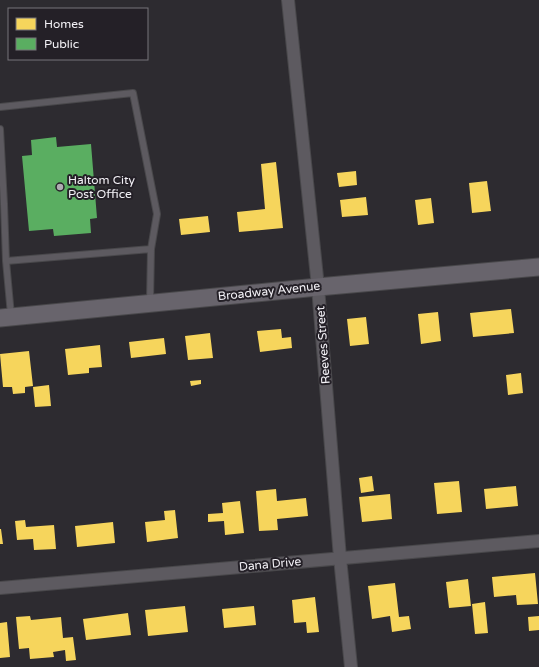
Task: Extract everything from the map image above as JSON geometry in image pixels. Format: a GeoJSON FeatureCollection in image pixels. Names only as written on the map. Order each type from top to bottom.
{"type":"FeatureCollection","features":[{"type":"Feature","properties":{"kind":"main road","name":"Broadway Avenue"},"geometry":{"type":"LineString","coordinates":[[6,317],[539,267]]}},
{"type":"Feature","properties":{"kind":"street","name":"Reeves Street"},"geometry":{"type":"LineString","coordinates":[[288,0],[318,287],[340,558],[351,667]]}},
{"type":"Feature","properties":{"kind":"street","name":"Dana Drive"},"geometry":{"type":"LineString","coordinates":[[0,588],[539,541]]}},
{"type":"Feature","properties":{"kind":"lane"},"geometry":{"type":"LineString","coordinates":[[0,107],[133,93],[157,214],[151,249],[150,303]]}},
{"type":"Feature","properties":{"kind":"lane"},"geometry":{"type":"LineString","coordinates":[[0,129],[6,261],[6,317]]}},
{"type":"Feature","properties":{"kind":"lane"},"geometry":{"type":"LineString","coordinates":[[6,261],[151,249]]}},
{"type":"Feature","properties":{"kind":"building: Homes"},"geometry":{"type":"Polygon","coordinates":[[[276,162],[283,228],[239,232],[237,212],[265,209],[261,164],[276,162]]]}},
{"type":"Feature","properties":{"kind":"building: Homes"},"geometry":{"type":"Polygon","coordinates":[[[356,171],[357,185],[339,187],[337,173],[356,171]]]}},
{"type":"Feature","properties":{"kind":"building: Homes"},"geometry":{"type":"Polygon","coordinates":[[[487,181],[491,211],[472,213],[469,183],[487,181]]]}},
{"type":"Feature","properties":{"kind":"building: Homes"},"geometry":{"type":"Polygon","coordinates":[[[366,197],[368,215],[342,217],[340,200],[366,197]]]}},
{"type":"Feature","properties":{"kind":"building: Homes"},"geometry":{"type":"Polygon","coordinates":[[[431,198],[434,223],[418,225],[415,200],[431,198]]]}},
{"type":"Feature","properties":{"kind":"building: Homes"},"geometry":{"type":"Polygon","coordinates":[[[208,216],[210,232],[181,235],[179,219],[208,216]]]}},
{"type":"Feature","properties":{"kind":"building: Homes"},"geometry":{"type":"Polygon","coordinates":[[[511,309],[514,333],[473,337],[470,313],[511,309]]]}},
{"type":"Feature","properties":{"kind":"building: Homes"},"geometry":{"type":"Polygon","coordinates":[[[438,312],[441,341],[421,344],[418,314],[438,312]]]}},
{"type":"Feature","properties":{"kind":"building: Homes"},"geometry":{"type":"Polygon","coordinates":[[[366,317],[369,344],[350,346],[347,319],[366,317]]]}},
{"type":"Feature","properties":{"kind":"building: Homes"},"geometry":{"type":"Polygon","coordinates":[[[281,329],[282,338],[291,337],[292,348],[260,352],[257,331],[281,329]]]}},
{"type":"Feature","properties":{"kind":"building: Homes"},"geometry":{"type":"Polygon","coordinates":[[[210,333],[213,358],[188,360],[185,336],[210,333]]]}},
{"type":"Feature","properties":{"kind":"building: Homes"},"geometry":{"type":"Polygon","coordinates":[[[164,338],[166,354],[131,358],[129,342],[164,338]]]}},
{"type":"Feature","properties":{"kind":"building: Homes"},"geometry":{"type":"Polygon","coordinates":[[[100,345],[102,367],[89,368],[89,373],[68,375],[65,349],[100,345]]]}},
{"type":"Feature","properties":{"kind":"building: Homes"},"geometry":{"type":"Polygon","coordinates":[[[29,351],[33,386],[25,387],[25,393],[13,394],[12,387],[3,387],[0,354],[29,351]]]}},
{"type":"Feature","properties":{"kind":"building: Homes"},"geometry":{"type":"Polygon","coordinates":[[[521,373],[523,393],[508,395],[506,375],[521,373]]]}},
{"type":"Feature","properties":{"kind":"building: Homes"},"geometry":{"type":"Polygon","coordinates":[[[201,380],[201,384],[191,386],[190,381],[201,380]]]}},
{"type":"Feature","properties":{"kind":"building: Homes"},"geometry":{"type":"Polygon","coordinates":[[[49,385],[51,406],[35,407],[33,387],[49,385]]]}},
{"type":"Feature","properties":{"kind":"building: Homes"},"geometry":{"type":"Polygon","coordinates":[[[372,476],[374,491],[361,493],[359,478],[372,476]]]}},
{"type":"Feature","properties":{"kind":"building: Homes"},"geometry":{"type":"Polygon","coordinates":[[[459,481],[462,512],[437,514],[434,483],[459,481]]]}},
{"type":"Feature","properties":{"kind":"building: Homes"},"geometry":{"type":"Polygon","coordinates":[[[516,486],[518,506],[486,509],[484,489],[516,486]]]}},
{"type":"Feature","properties":{"kind":"building: Homes"},"geometry":{"type":"Polygon","coordinates":[[[276,489],[277,501],[306,498],[308,516],[277,519],[278,530],[259,531],[256,491],[276,489]]]}},
{"type":"Feature","properties":{"kind":"building: Homes"},"geometry":{"type":"Polygon","coordinates":[[[390,494],[392,519],[362,522],[359,497],[390,494]]]}},
{"type":"Feature","properties":{"kind":"building: Homes"},"geometry":{"type":"Polygon","coordinates":[[[240,501],[244,533],[225,535],[224,521],[208,522],[208,514],[223,513],[222,503],[240,501]]]}},
{"type":"Feature","properties":{"kind":"building: Homes"},"geometry":{"type":"Polygon","coordinates":[[[175,510],[178,538],[147,542],[145,522],[165,520],[164,511],[175,510]]]}},
{"type":"Feature","properties":{"kind":"building: Homes"},"geometry":{"type":"Polygon","coordinates":[[[25,520],[26,527],[54,525],[56,549],[34,550],[33,539],[17,540],[15,521],[25,520]]]}},
{"type":"Feature","properties":{"kind":"building: Homes"},"geometry":{"type":"Polygon","coordinates":[[[113,522],[115,543],[77,547],[75,526],[113,522]]]}},
{"type":"Feature","properties":{"kind":"building: Homes"},"geometry":{"type":"Polygon","coordinates":[[[1,529],[3,544],[0,544],[1,529]]]}},
{"type":"Feature","properties":{"kind":"building: Homes"},"geometry":{"type":"Polygon","coordinates":[[[535,573],[538,604],[517,605],[516,595],[494,597],[492,577],[535,573]]]}},
{"type":"Feature","properties":{"kind":"building: Homes"},"geometry":{"type":"Polygon","coordinates":[[[468,579],[471,606],[449,608],[446,582],[468,579]]]}},
{"type":"Feature","properties":{"kind":"building: Homes"},"geometry":{"type":"Polygon","coordinates":[[[395,583],[399,617],[409,616],[411,629],[392,632],[390,616],[372,619],[368,586],[395,583]]]}},
{"type":"Feature","properties":{"kind":"building: Homes"},"geometry":{"type":"Polygon","coordinates":[[[315,597],[319,632],[307,633],[306,622],[294,623],[292,600],[315,597]]]}},
{"type":"Feature","properties":{"kind":"building: Homes"},"geometry":{"type":"Polygon","coordinates":[[[485,602],[488,633],[475,634],[472,604],[485,602]]]}},
{"type":"Feature","properties":{"kind":"building: Homes"},"geometry":{"type":"Polygon","coordinates":[[[185,606],[188,632],[148,636],[145,610],[185,606]]]}},
{"type":"Feature","properties":{"kind":"building: Homes"},"geometry":{"type":"Polygon","coordinates":[[[254,606],[256,625],[224,628],[222,609],[254,606]]]}},
{"type":"Feature","properties":{"kind":"building: Homes"},"geometry":{"type":"Polygon","coordinates":[[[128,613],[131,635],[86,640],[83,619],[128,613]]]}},
{"type":"Feature","properties":{"kind":"building: Homes"},"geometry":{"type":"Polygon","coordinates":[[[30,616],[31,620],[61,617],[63,638],[73,637],[76,660],[66,661],[65,650],[53,652],[54,657],[30,659],[29,648],[19,649],[16,617],[30,616]]]}},
{"type":"Feature","properties":{"kind":"building: Homes"},"geometry":{"type":"Polygon","coordinates":[[[539,616],[539,630],[529,631],[528,617],[539,616]]]}},
{"type":"Feature","properties":{"kind":"building: Homes"},"geometry":{"type":"Polygon","coordinates":[[[7,622],[10,657],[0,658],[0,623],[7,622]]]}},
{"type":"Feature","properties":{"kind":"building: Public","name":"Haltom City Post Office"},"geometry":{"type":"Polygon","coordinates":[[[56,137],[57,147],[91,144],[97,218],[90,219],[91,233],[54,236],[53,229],[29,231],[22,156],[32,155],[31,140],[56,137]]]}},
{"type":"Feature","properties":{"kind":"place","name":"Haltom City Post Office"},"geometry":{"type":"Point","coordinates":[60,187]}}]}
